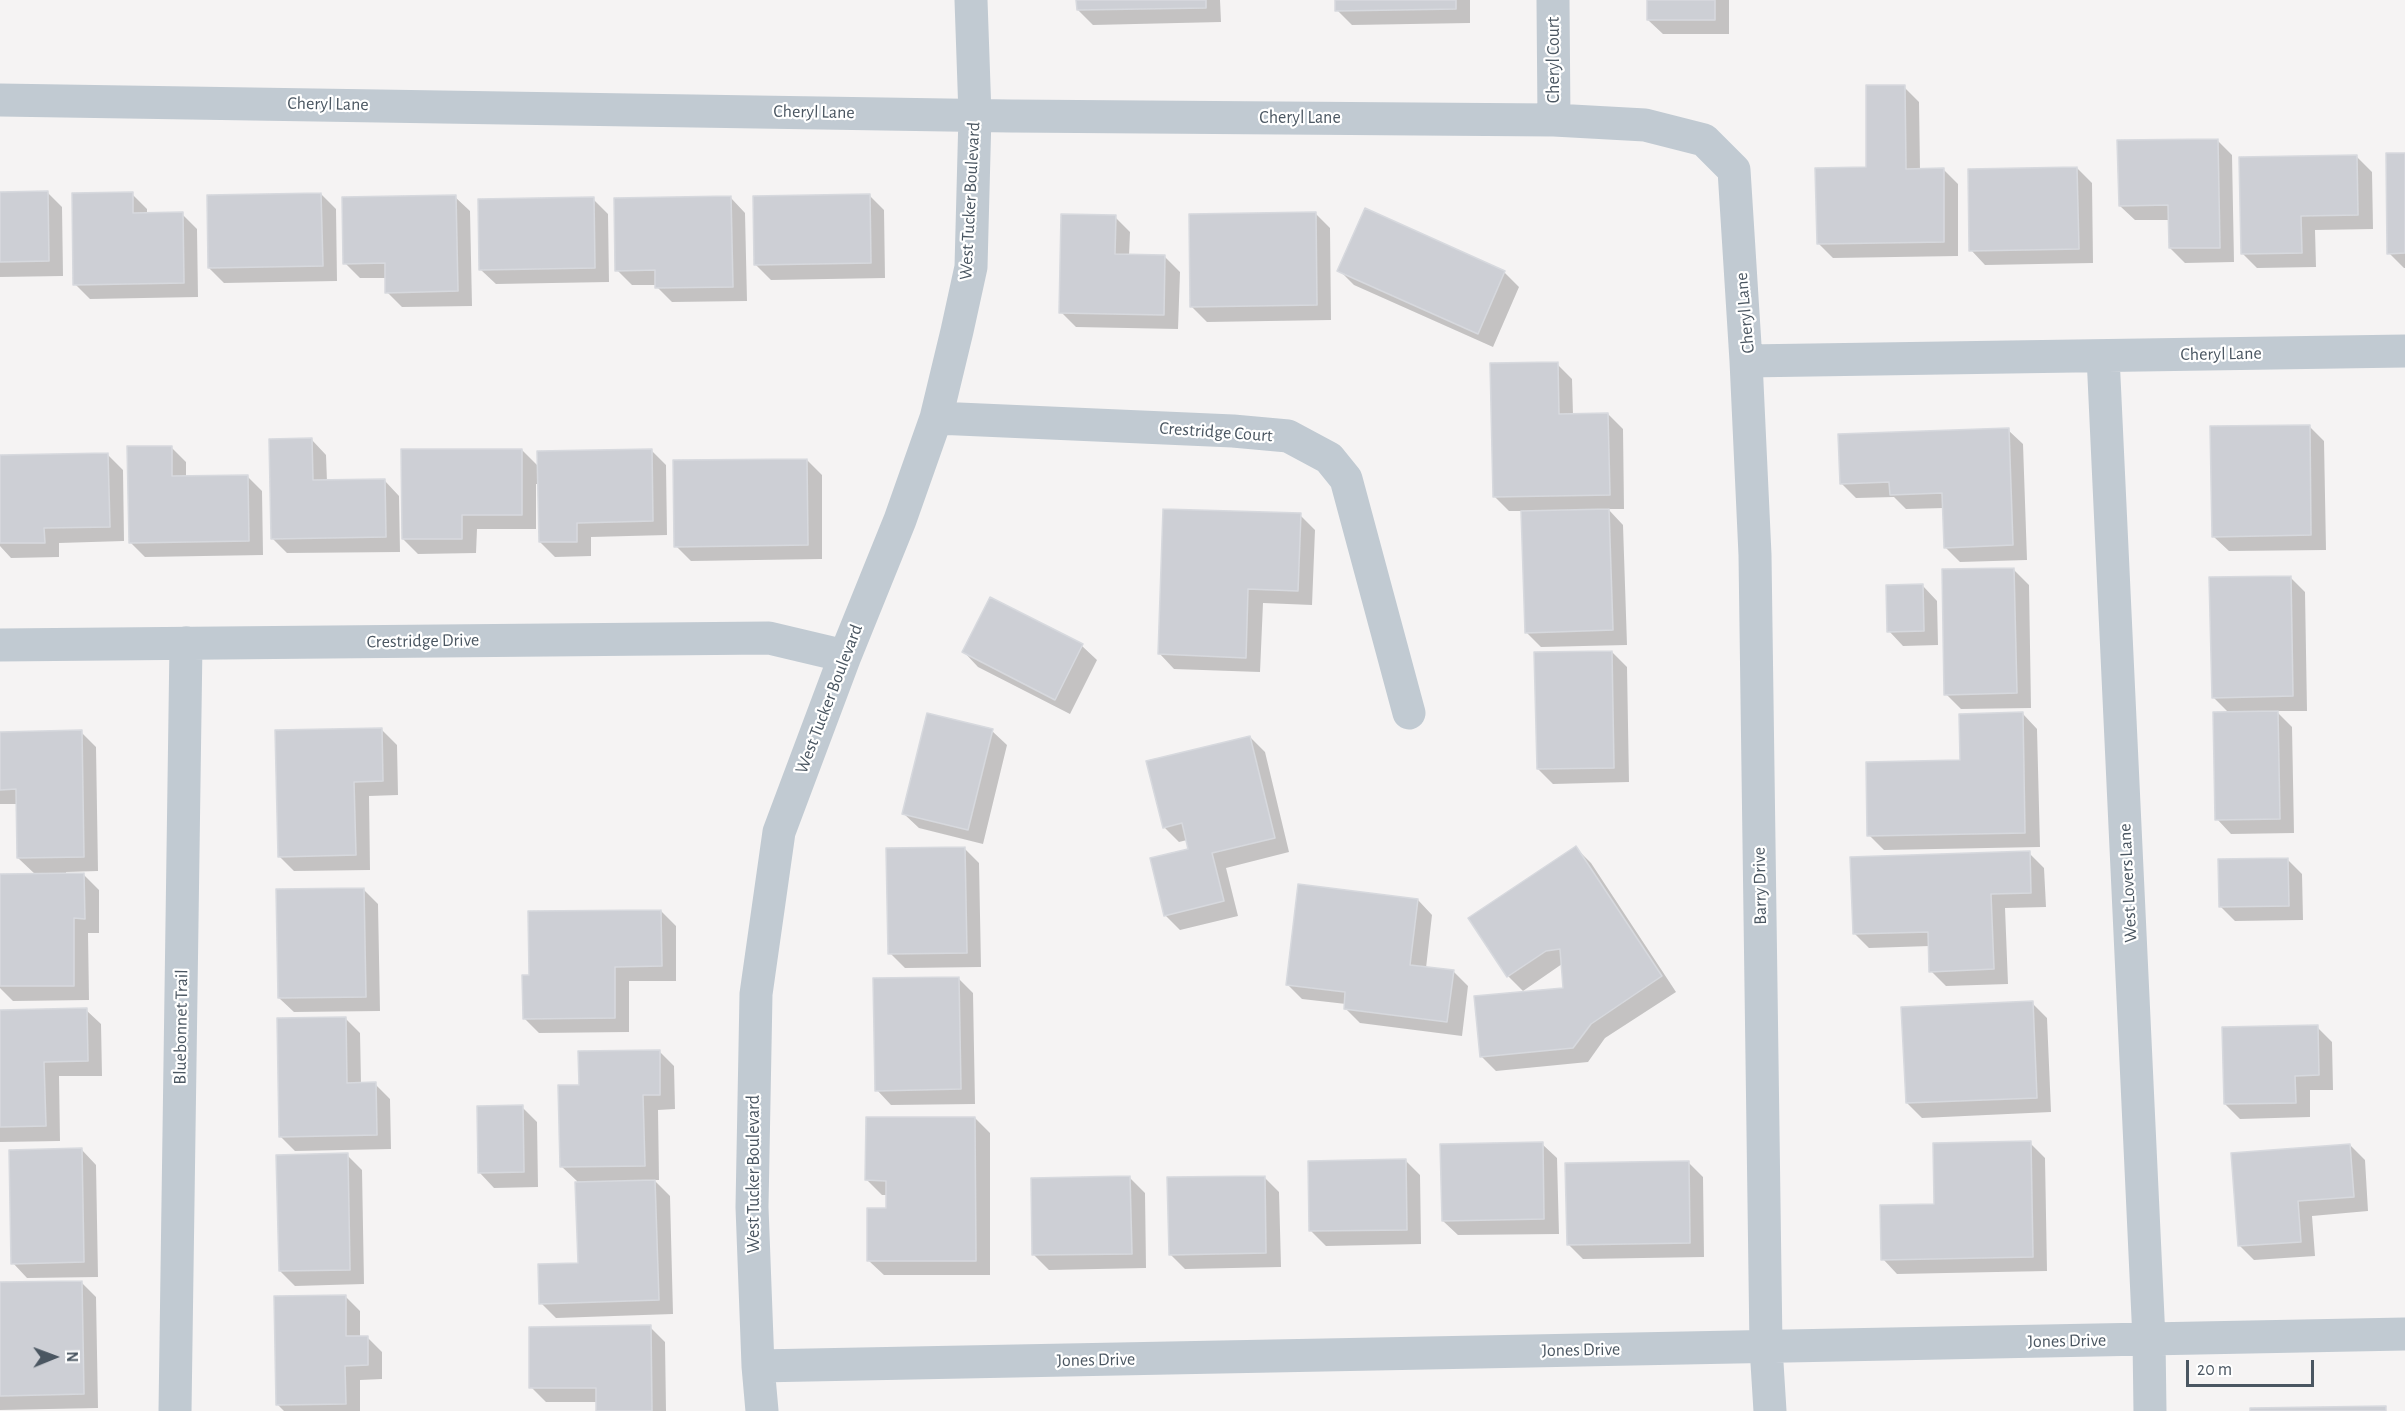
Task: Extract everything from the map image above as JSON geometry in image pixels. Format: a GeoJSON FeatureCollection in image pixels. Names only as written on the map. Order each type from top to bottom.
{"type":"FeatureCollection","features":[{"type":"Feature","properties":{"kind":"street","name":"West Tucker Boulevard"},"geometry":{"type":"LineString","coordinates":[[762,1411],[752,1208],[756,994],[779,832],[845,656],[900,520],[936,418],[970,267],[975,115],[971,0]]}},
{"type":"Feature","properties":{"kind":"street","name":"Cheryl Court"},"geometry":{"type":"LineString","coordinates":[[1553,0],[1554,120]]}},
{"type":"Feature","properties":{"kind":"street","name":"Cheryl Lane"},"geometry":{"type":"LineString","coordinates":[[0,100],[975,115],[1554,120],[1645,124],[1704,140],[1734,170],[1746,361],[2405,351]]}},
{"type":"Feature","properties":{"kind":"street","name":"West Lovers Lane"},"geometry":{"type":"LineString","coordinates":[[2103,356],[2149,1340],[2150,1411]]}},
{"type":"Feature","properties":{"kind":"street","name":"Barry Drive"},"geometry":{"type":"LineString","coordinates":[[1746,361],[1755,555],[1766,1347],[1770,1411]]}},
{"type":"Feature","properties":{"kind":"street","name":"Crestridge Court"},"geometry":{"type":"LineString","coordinates":[[936,418],[1233,431],[1288,436],[1329,458],[1346,478],[1409,713]]}},
{"type":"Feature","properties":{"kind":"street","name":"Crestridge Drive"},"geometry":{"type":"LineString","coordinates":[[0,645],[769,638],[845,656]]}},
{"type":"Feature","properties":{"kind":"street","name":"Bluebonnet Trail"},"geometry":{"type":"LineString","coordinates":[[176,1411],[186,643]]}},
{"type":"Feature","properties":{"kind":"street","name":"Jones Drive"},"geometry":{"type":"LineString","coordinates":[[758,1366],[2405,1334]]}},
{"type":"Feature","properties":{"kind":"building"},"geometry":{"type":"Polygon","coordinates":[[[1076,0],[1206,0],[1206,8],[1077,10],[1076,0]]]}},
{"type":"Feature","properties":{"kind":"building"},"geometry":{"type":"Polygon","coordinates":[[[1335,0],[1456,0],[1456,9],[1335,11],[1335,0]]]}},
{"type":"Feature","properties":{"kind":"building"},"geometry":{"type":"Polygon","coordinates":[[[1647,0],[1715,0],[1715,20],[1647,20],[1647,0]]]}},
{"type":"Feature","properties":{"kind":"building"},"geometry":{"type":"Polygon","coordinates":[[[1866,85],[1905,85],[1906,169],[1944,168],[1944,242],[1817,244],[1815,168],[1866,167],[1866,85]]]}},
{"type":"Feature","properties":{"kind":"building"},"geometry":{"type":"Polygon","coordinates":[[[2218,139],[2220,248],[2169,248],[2168,205],[2119,206],[2117,140],[2218,139]]]}},
{"type":"Feature","properties":{"kind":"building"},"geometry":{"type":"Polygon","coordinates":[[[2386,153],[2405,153],[2405,253],[2387,254],[2386,153]]]}},
{"type":"Feature","properties":{"kind":"building"},"geometry":{"type":"Polygon","coordinates":[[[2357,155],[2358,215],[2301,216],[2302,253],[2241,254],[2239,157],[2357,155]]]}},
{"type":"Feature","properties":{"kind":"building"},"geometry":{"type":"Polygon","coordinates":[[[2077,167],[2079,249],[1969,251],[1968,169],[2077,167]]]}},
{"type":"Feature","properties":{"kind":"building"},"geometry":{"type":"Polygon","coordinates":[[[48,191],[49,261],[0,262],[0,192],[48,191]]]}},
{"type":"Feature","properties":{"kind":"building"},"geometry":{"type":"Polygon","coordinates":[[[133,192],[133,213],[183,212],[184,283],[73,285],[72,193],[133,192]]]}},
{"type":"Feature","properties":{"kind":"building"},"geometry":{"type":"Polygon","coordinates":[[[321,193],[323,266],[208,268],[207,195],[321,193]]]}},
{"type":"Feature","properties":{"kind":"building"},"geometry":{"type":"Polygon","coordinates":[[[870,194],[871,263],[754,265],[753,196],[870,194]]]}},
{"type":"Feature","properties":{"kind":"building"},"geometry":{"type":"Polygon","coordinates":[[[456,195],[458,291],[385,293],[385,263],[343,264],[342,197],[456,195]]]}},
{"type":"Feature","properties":{"kind":"building"},"geometry":{"type":"Polygon","coordinates":[[[731,196],[733,287],[655,288],[655,270],[615,271],[614,198],[731,196]]]}},
{"type":"Feature","properties":{"kind":"building"},"geometry":{"type":"Polygon","coordinates":[[[594,197],[595,268],[479,270],[478,199],[594,197]]]}},
{"type":"Feature","properties":{"kind":"building"},"geometry":{"type":"Polygon","coordinates":[[[1365,208],[1505,271],[1478,334],[1337,271],[1365,208]]]}},
{"type":"Feature","properties":{"kind":"building"},"geometry":{"type":"Polygon","coordinates":[[[1316,212],[1317,305],[1190,307],[1189,214],[1316,212]]]}},
{"type":"Feature","properties":{"kind":"building"},"geometry":{"type":"Polygon","coordinates":[[[1061,214],[1116,215],[1115,254],[1165,255],[1164,315],[1059,313],[1061,214]]]}},
{"type":"Feature","properties":{"kind":"building"},"geometry":{"type":"Polygon","coordinates":[[[1558,362],[1559,414],[1608,413],[1610,495],[1493,497],[1490,363],[1558,362]]]}},
{"type":"Feature","properties":{"kind":"building"},"geometry":{"type":"Polygon","coordinates":[[[2310,425],[2311,535],[2212,537],[2210,426],[2310,425]]]}},
{"type":"Feature","properties":{"kind":"building"},"geometry":{"type":"Polygon","coordinates":[[[2009,428],[2013,545],[1944,548],[1942,493],[1890,495],[1889,482],[1840,484],[1838,434],[2009,428]]]}},
{"type":"Feature","properties":{"kind":"building"},"geometry":{"type":"Polygon","coordinates":[[[312,438],[313,480],[385,479],[386,537],[271,539],[269,439],[312,438]]]}},
{"type":"Feature","properties":{"kind":"building"},"geometry":{"type":"Polygon","coordinates":[[[127,446],[172,446],[172,476],[248,475],[249,541],[129,543],[127,446]]]}},
{"type":"Feature","properties":{"kind":"building"},"geometry":{"type":"Polygon","coordinates":[[[401,449],[522,449],[522,515],[462,515],[462,539],[402,539],[401,449]]]}},
{"type":"Feature","properties":{"kind":"building"},"geometry":{"type":"Polygon","coordinates":[[[652,449],[653,521],[577,523],[577,542],[539,542],[537,451],[652,449]]]}},
{"type":"Feature","properties":{"kind":"building"},"geometry":{"type":"Polygon","coordinates":[[[108,453],[110,527],[44,528],[45,543],[0,543],[0,455],[108,453]]]}},
{"type":"Feature","properties":{"kind":"building"},"geometry":{"type":"Polygon","coordinates":[[[807,459],[808,545],[674,547],[673,460],[807,459]]]}},
{"type":"Feature","properties":{"kind":"building"},"geometry":{"type":"Polygon","coordinates":[[[1163,509],[1301,513],[1298,591],[1248,589],[1246,658],[1158,654],[1163,509]]]}},
{"type":"Feature","properties":{"kind":"building"},"geometry":{"type":"Polygon","coordinates":[[[1609,509],[1613,630],[1525,633],[1521,511],[1609,509]]]}},
{"type":"Feature","properties":{"kind":"building"},"geometry":{"type":"Polygon","coordinates":[[[2014,568],[2017,693],[1944,695],[1942,569],[2014,568]]]}},
{"type":"Feature","properties":{"kind":"building"},"geometry":{"type":"Polygon","coordinates":[[[2291,576],[2293,696],[2212,698],[2209,577],[2291,576]]]}},
{"type":"Feature","properties":{"kind":"building"},"geometry":{"type":"Polygon","coordinates":[[[1923,584],[1924,631],[1887,632],[1886,585],[1923,584]]]}},
{"type":"Feature","properties":{"kind":"building"},"geometry":{"type":"Polygon","coordinates":[[[990,597],[1083,644],[1055,700],[962,652],[990,597]]]}},
{"type":"Feature","properties":{"kind":"building"},"geometry":{"type":"Polygon","coordinates":[[[1612,651],[1614,768],[1537,769],[1534,652],[1612,651]]]}},
{"type":"Feature","properties":{"kind":"building"},"geometry":{"type":"Polygon","coordinates":[[[2278,711],[2280,819],[2215,820],[2213,712],[2278,711]]]}},
{"type":"Feature","properties":{"kind":"building"},"geometry":{"type":"Polygon","coordinates":[[[2023,712],[2025,833],[1867,836],[1866,762],[1960,760],[1959,714],[2023,712]]]}},
{"type":"Feature","properties":{"kind":"building"},"geometry":{"type":"Polygon","coordinates":[[[927,713],[993,729],[968,830],[902,814],[927,713]]]}},
{"type":"Feature","properties":{"kind":"building"},"geometry":{"type":"Polygon","coordinates":[[[382,728],[383,781],[354,782],[356,855],[278,857],[275,730],[382,728]]]}},
{"type":"Feature","properties":{"kind":"building"},"geometry":{"type":"Polygon","coordinates":[[[82,730],[84,857],[17,858],[16,789],[0,790],[0,732],[82,730]]]}},
{"type":"Feature","properties":{"kind":"building"},"geometry":{"type":"Polygon","coordinates":[[[1250,736],[1275,838],[1212,853],[1224,901],[1164,916],[1150,858],[1188,849],[1182,823],[1163,828],[1146,761],[1250,736]]]}},
{"type":"Feature","properties":{"kind":"building"},"geometry":{"type":"Polygon","coordinates":[[[1576,846],[1662,976],[1591,1024],[1573,1048],[1480,1057],[1474,996],[1563,988],[1560,949],[1546,951],[1507,977],[1468,918],[1576,846]]]}},
{"type":"Feature","properties":{"kind":"building"},"geometry":{"type":"Polygon","coordinates":[[[965,847],[967,953],[888,954],[886,848],[965,847]]]}},
{"type":"Feature","properties":{"kind":"building"},"geometry":{"type":"Polygon","coordinates":[[[2030,851],[2031,893],[1991,894],[1994,969],[1929,972],[1928,932],[1853,934],[1850,857],[2030,851]]]}},
{"type":"Feature","properties":{"kind":"building"},"geometry":{"type":"Polygon","coordinates":[[[2288,858],[2289,906],[2219,907],[2218,859],[2288,858]]]}},
{"type":"Feature","properties":{"kind":"building"},"geometry":{"type":"Polygon","coordinates":[[[84,873],[85,919],[74,918],[74,986],[0,986],[0,874],[84,873]]]}},
{"type":"Feature","properties":{"kind":"building"},"geometry":{"type":"Polygon","coordinates":[[[1298,884],[1418,899],[1410,965],[1454,970],[1447,1022],[1344,1009],[1345,992],[1286,985],[1298,884]]]}},
{"type":"Feature","properties":{"kind":"building"},"geometry":{"type":"Polygon","coordinates":[[[364,888],[366,997],[278,998],[276,889],[364,888]]]}},
{"type":"Feature","properties":{"kind":"building"},"geometry":{"type":"Polygon","coordinates":[[[661,910],[662,966],[615,967],[615,1018],[523,1019],[522,975],[529,975],[528,911],[661,910]]]}},
{"type":"Feature","properties":{"kind":"building"},"geometry":{"type":"Polygon","coordinates":[[[959,977],[961,1089],[875,1091],[873,978],[959,977]]]}},
{"type":"Feature","properties":{"kind":"building"},"geometry":{"type":"Polygon","coordinates":[[[2033,1001],[2037,1098],[1906,1103],[1901,1007],[2033,1001]]]}},
{"type":"Feature","properties":{"kind":"building"},"geometry":{"type":"Polygon","coordinates":[[[87,1008],[88,1061],[44,1062],[46,1126],[0,1127],[0,1010],[87,1008]]]}},
{"type":"Feature","properties":{"kind":"building"},"geometry":{"type":"Polygon","coordinates":[[[346,1017],[347,1083],[376,1082],[377,1135],[279,1137],[277,1018],[346,1017]]]}},
{"type":"Feature","properties":{"kind":"building"},"geometry":{"type":"Polygon","coordinates":[[[2318,1025],[2319,1075],[2295,1076],[2296,1103],[2224,1104],[2222,1027],[2318,1025]]]}},
{"type":"Feature","properties":{"kind":"building"},"geometry":{"type":"Polygon","coordinates":[[[660,1050],[660,1095],[643,1095],[645,1166],[560,1167],[558,1085],[579,1085],[578,1051],[660,1050]]]}},
{"type":"Feature","properties":{"kind":"building"},"geometry":{"type":"Polygon","coordinates":[[[523,1105],[524,1172],[478,1173],[477,1106],[523,1105]]]}},
{"type":"Feature","properties":{"kind":"building"},"geometry":{"type":"Polygon","coordinates":[[[866,1117],[975,1117],[976,1261],[867,1261],[867,1208],[886,1208],[886,1181],[865,1180],[866,1117]]]}},
{"type":"Feature","properties":{"kind":"building"},"geometry":{"type":"Polygon","coordinates":[[[2031,1141],[2033,1257],[1881,1260],[1880,1205],[1934,1204],[1933,1143],[2031,1141]]]}},
{"type":"Feature","properties":{"kind":"building"},"geometry":{"type":"Polygon","coordinates":[[[1543,1142],[1544,1219],[1442,1221],[1440,1144],[1543,1142]]]}},
{"type":"Feature","properties":{"kind":"building"},"geometry":{"type":"Polygon","coordinates":[[[2350,1144],[2354,1197],[2298,1201],[2301,1242],[2238,1246],[2231,1153],[2350,1144]]]}},
{"type":"Feature","properties":{"kind":"building"},"geometry":{"type":"Polygon","coordinates":[[[82,1148],[84,1262],[11,1264],[9,1150],[82,1148]]]}},
{"type":"Feature","properties":{"kind":"building"},"geometry":{"type":"Polygon","coordinates":[[[348,1153],[350,1270],[279,1271],[276,1155],[348,1153]]]}},
{"type":"Feature","properties":{"kind":"building"},"geometry":{"type":"Polygon","coordinates":[[[1406,1159],[1407,1230],[1309,1231],[1308,1161],[1406,1159]]]}},
{"type":"Feature","properties":{"kind":"building"},"geometry":{"type":"Polygon","coordinates":[[[1689,1161],[1690,1243],[1567,1245],[1565,1163],[1689,1161]]]}},
{"type":"Feature","properties":{"kind":"building"},"geometry":{"type":"Polygon","coordinates":[[[1130,1176],[1132,1254],[1032,1255],[1031,1178],[1130,1176]]]}},
{"type":"Feature","properties":{"kind":"building"},"geometry":{"type":"Polygon","coordinates":[[[1265,1176],[1266,1253],[1169,1255],[1167,1177],[1265,1176]]]}},
{"type":"Feature","properties":{"kind":"building"},"geometry":{"type":"Polygon","coordinates":[[[655,1180],[659,1300],[539,1304],[538,1264],[578,1263],[575,1182],[655,1180]]]}},
{"type":"Feature","properties":{"kind":"building"},"geometry":{"type":"Polygon","coordinates":[[[82,1281],[84,1394],[0,1396],[0,1282],[82,1281]]]}},
{"type":"Feature","properties":{"kind":"building"},"geometry":{"type":"Polygon","coordinates":[[[346,1295],[346,1336],[368,1336],[368,1365],[345,1366],[346,1404],[276,1405],[274,1296],[346,1295]]]}},
{"type":"Feature","properties":{"kind":"building"},"geometry":{"type":"Polygon","coordinates":[[[651,1325],[652,1411],[596,1411],[596,1388],[529,1388],[529,1327],[651,1325]]]}},
{"type":"Feature","properties":{"kind":"building"},"geometry":{"type":"Polygon","coordinates":[[[2386,1406],[2386,1411],[2250,1411],[2250,1408],[2386,1406]]]}}]}
